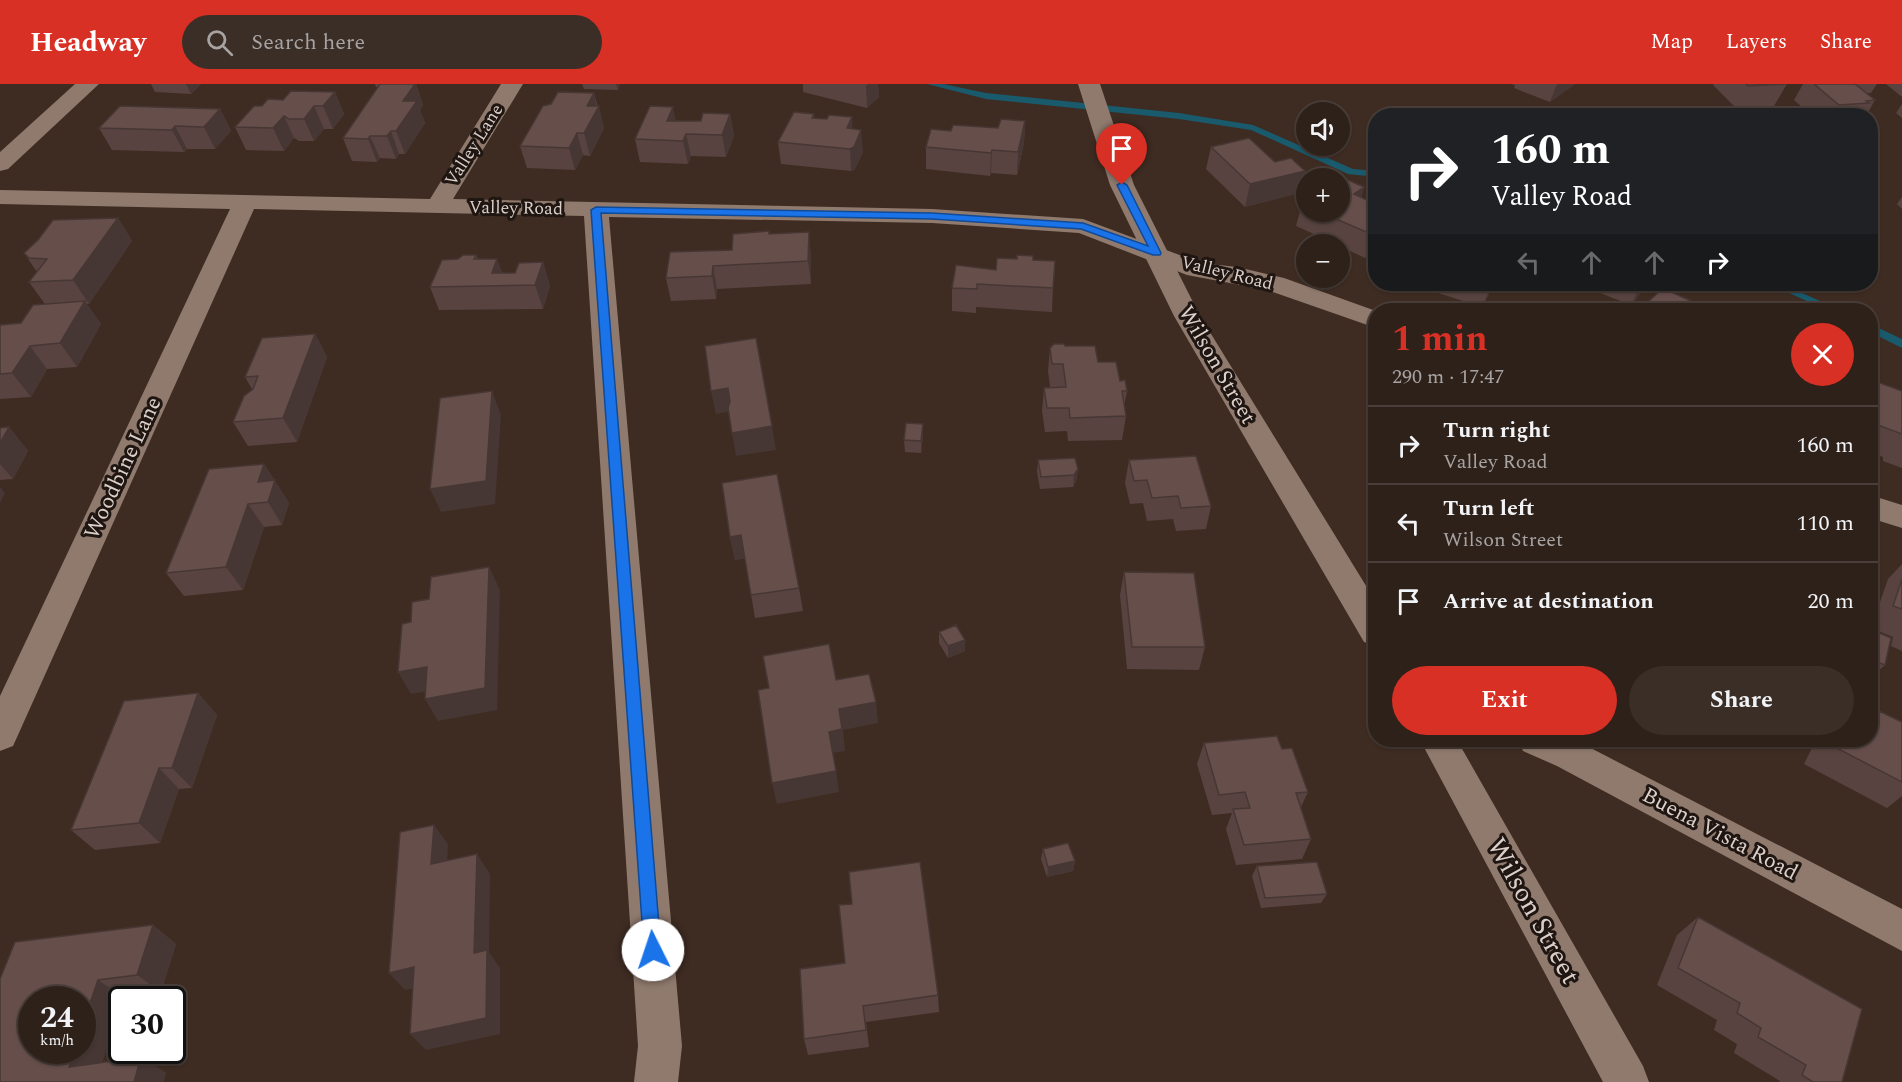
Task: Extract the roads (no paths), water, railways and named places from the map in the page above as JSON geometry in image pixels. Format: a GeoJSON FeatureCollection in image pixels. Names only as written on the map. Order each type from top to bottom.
{"type":"FeatureCollection","features":[{"type":"Feature","properties":{"kind":"street"},"geometry":{"type":"LineString","coordinates":[[0,164],[88,84]]}},
{"type":"Feature","properties":{"kind":"street","name":"Valley Lane"},"geometry":{"type":"LineString","coordinates":[[437,206],[512,84]]}},
{"type":"Feature","properties":{"kind":"street","name":"Wilson Street"},"geometry":{"type":"LineString","coordinates":[[1090,90],[1122,185],[1187,316],[1368,619]]}},
{"type":"Feature","properties":{"kind":"street","name":"Valley Road"},"geometry":{"type":"LineString","coordinates":[[0,197],[932,216],[1083,226],[1196,270],[1237,275],[1275,284],[1368,317]]}},
{"type":"Feature","properties":{"kind":"street","name":"Woodbine Lane"},"geometry":{"type":"LineString","coordinates":[[0,735],[246,201]]}},
{"type":"Feature","properties":{"kind":"street"},"geometry":{"type":"LineString","coordinates":[[596,210],[660,1046],[656,1082]]}},
{"type":"Feature","properties":{"kind":"street"},"geometry":{"type":"LineString","coordinates":[[1878,509],[1902,517]]}},
{"type":"Feature","properties":{"kind":"street","name":"Wilson Street"},"geometry":{"type":"LineString","coordinates":[[1442,747],[1627,1082]]}},
{"type":"Feature","properties":{"kind":"street","name":"Buena Vista Road"},"geometry":{"type":"LineString","coordinates":[[1552,747],[1902,931]]}},
{"type":"Feature","properties":{"kind":"waterway"},"geometry":{"type":"LineString","coordinates":[[931,84],[986,96],[1179,116],[1253,128],[1351,172],[1368,173]]}},
{"type":"Feature","properties":{"kind":"waterway"},"geometry":{"type":"LineString","coordinates":[[1790,291],[1819,303]]}},
{"type":"Feature","properties":{"kind":"waterway"},"geometry":{"type":"LineString","coordinates":[[1878,331],[1902,344]]}}]}
